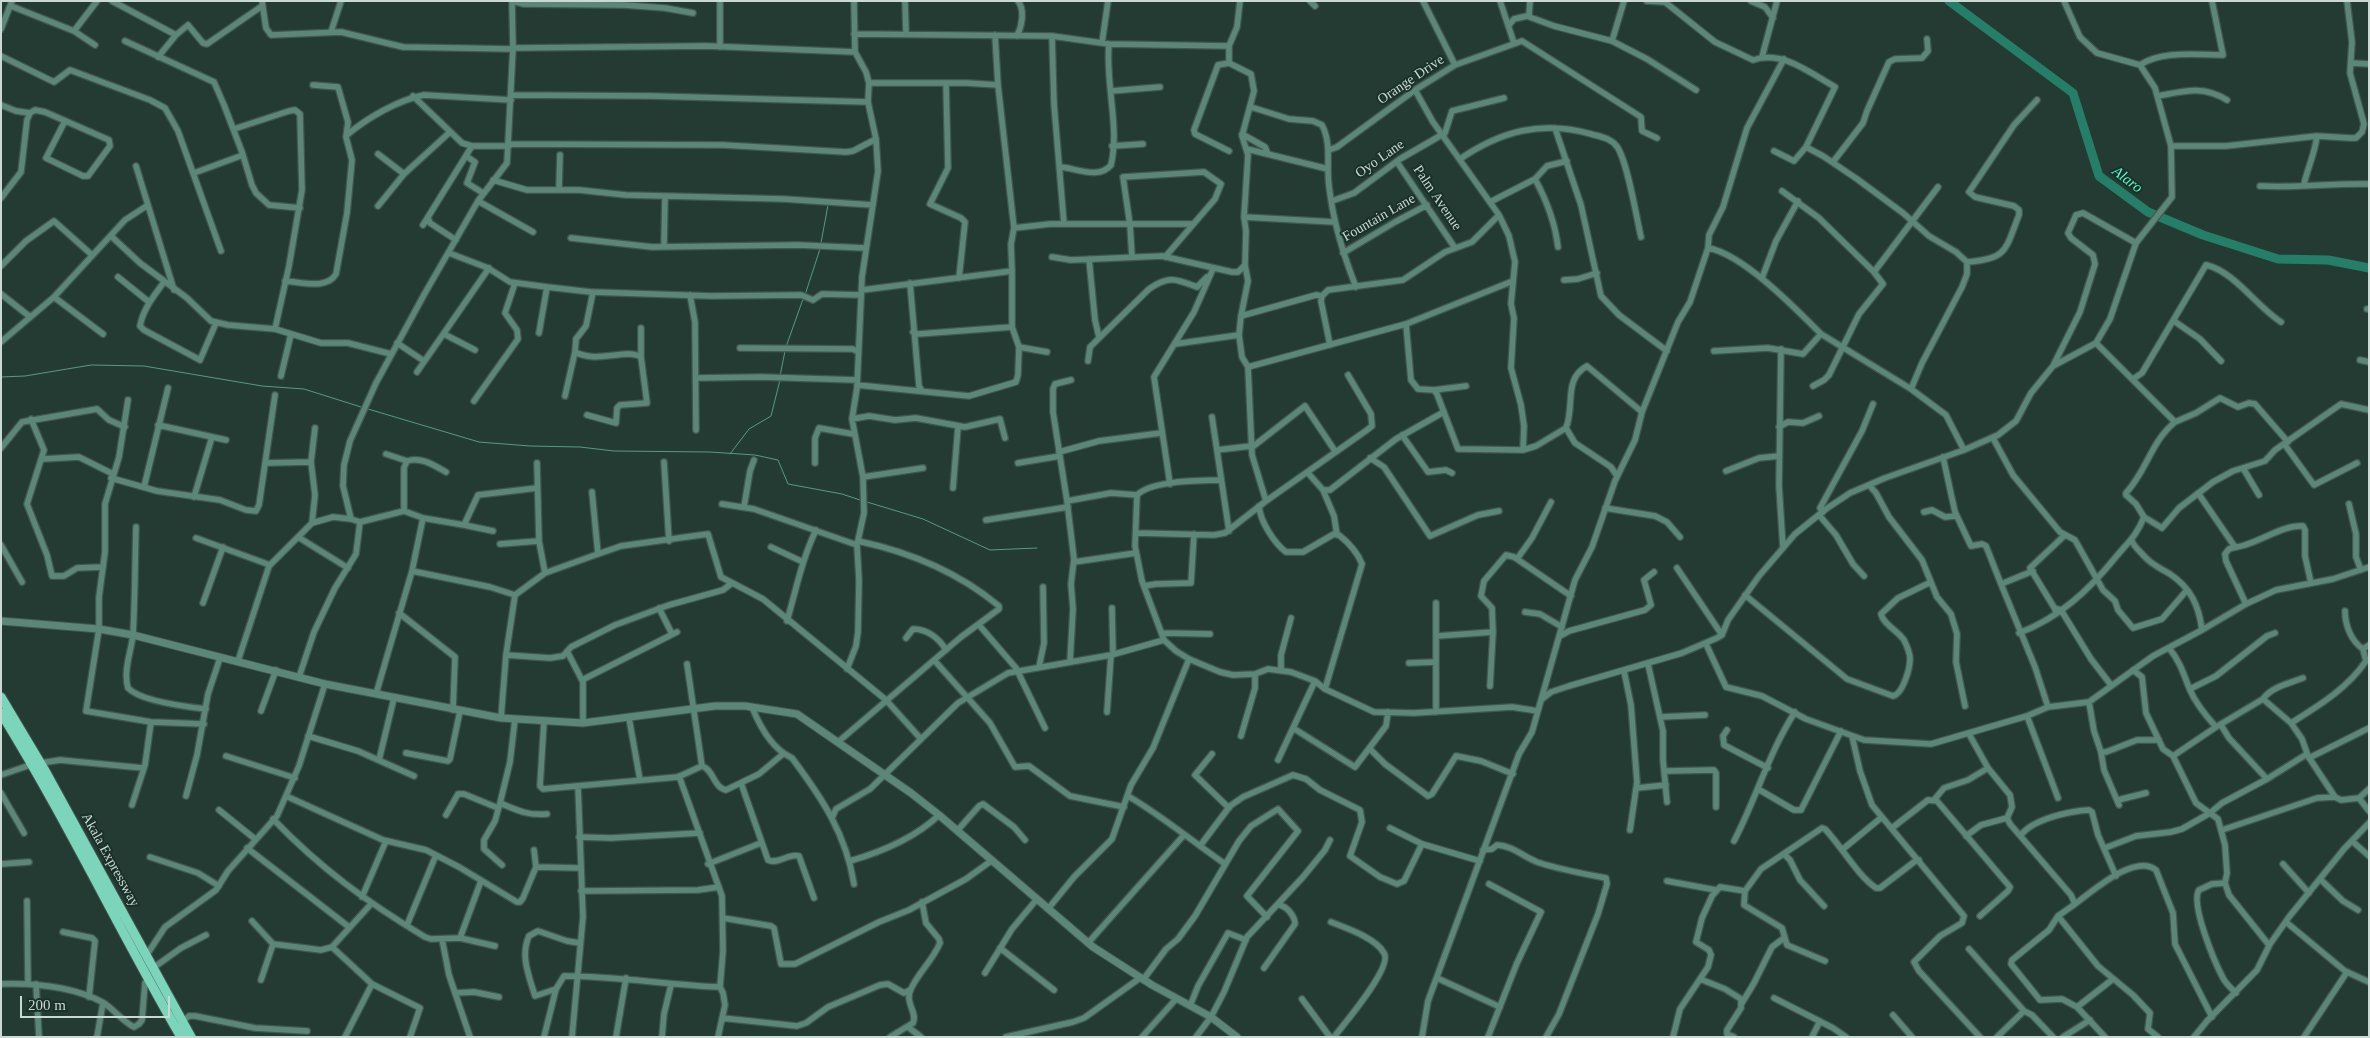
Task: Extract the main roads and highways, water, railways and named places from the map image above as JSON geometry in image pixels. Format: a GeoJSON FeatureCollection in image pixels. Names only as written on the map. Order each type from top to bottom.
{"type":"FeatureCollection","features":[{"type":"Feature","properties":{"kind":"main road","name":"Akala Expressway"},"geometry":{"type":"LineString","coordinates":[[1,697],[128,931],[148,980],[181,1037]]}},
{"type":"Feature","properties":{"kind":"main road","name":"Akala Expressway"},"geometry":{"type":"LineString","coordinates":[[1,713],[37,764]]}},
{"type":"Feature","properties":{"kind":"main road","name":"Akala Expressway"},"geometry":{"type":"LineString","coordinates":[[128,931],[146,956],[191,1037]]}},
{"type":"Feature","properties":{"kind":"waterway","name":"Alaro"},"geometry":{"type":"LineString","coordinates":[[1949,1],[2073,93],[2099,176],[2148,212],[2203,235],[2278,259],[2328,260],[2369,268]]}},
{"type":"Feature","properties":{"kind":"waterway"},"geometry":{"type":"LineString","coordinates":[[821,243],[828,205]]}},
{"type":"Feature","properties":{"kind":"waterway"},"geometry":{"type":"LineString","coordinates":[[805,295],[820,249]]}},
{"type":"Feature","properties":{"kind":"waterway"},"geometry":{"type":"LineString","coordinates":[[786,347],[803,299]]}},
{"type":"Feature","properties":{"kind":"waterway"},"geometry":{"type":"LineString","coordinates":[[780,376],[785,351]]}},
{"type":"Feature","properties":{"kind":"waterway"},"geometry":{"type":"LineString","coordinates":[[1,377],[25,376],[91,365],[144,366],[262,386],[304,389],[361,407]]}},
{"type":"Feature","properties":{"kind":"waterway"},"geometry":{"type":"LineString","coordinates":[[730,454],[749,429],[771,416],[780,380]]}},
{"type":"Feature","properties":{"kind":"waterway"},"geometry":{"type":"LineString","coordinates":[[368,409],[479,442],[580,447],[614,451],[710,452],[755,455],[778,460],[788,484],[842,494],[860,500]]}},
{"type":"Feature","properties":{"kind":"waterway"},"geometry":{"type":"LineString","coordinates":[[867,502],[923,519],[990,550],[1037,548]]}}]}
